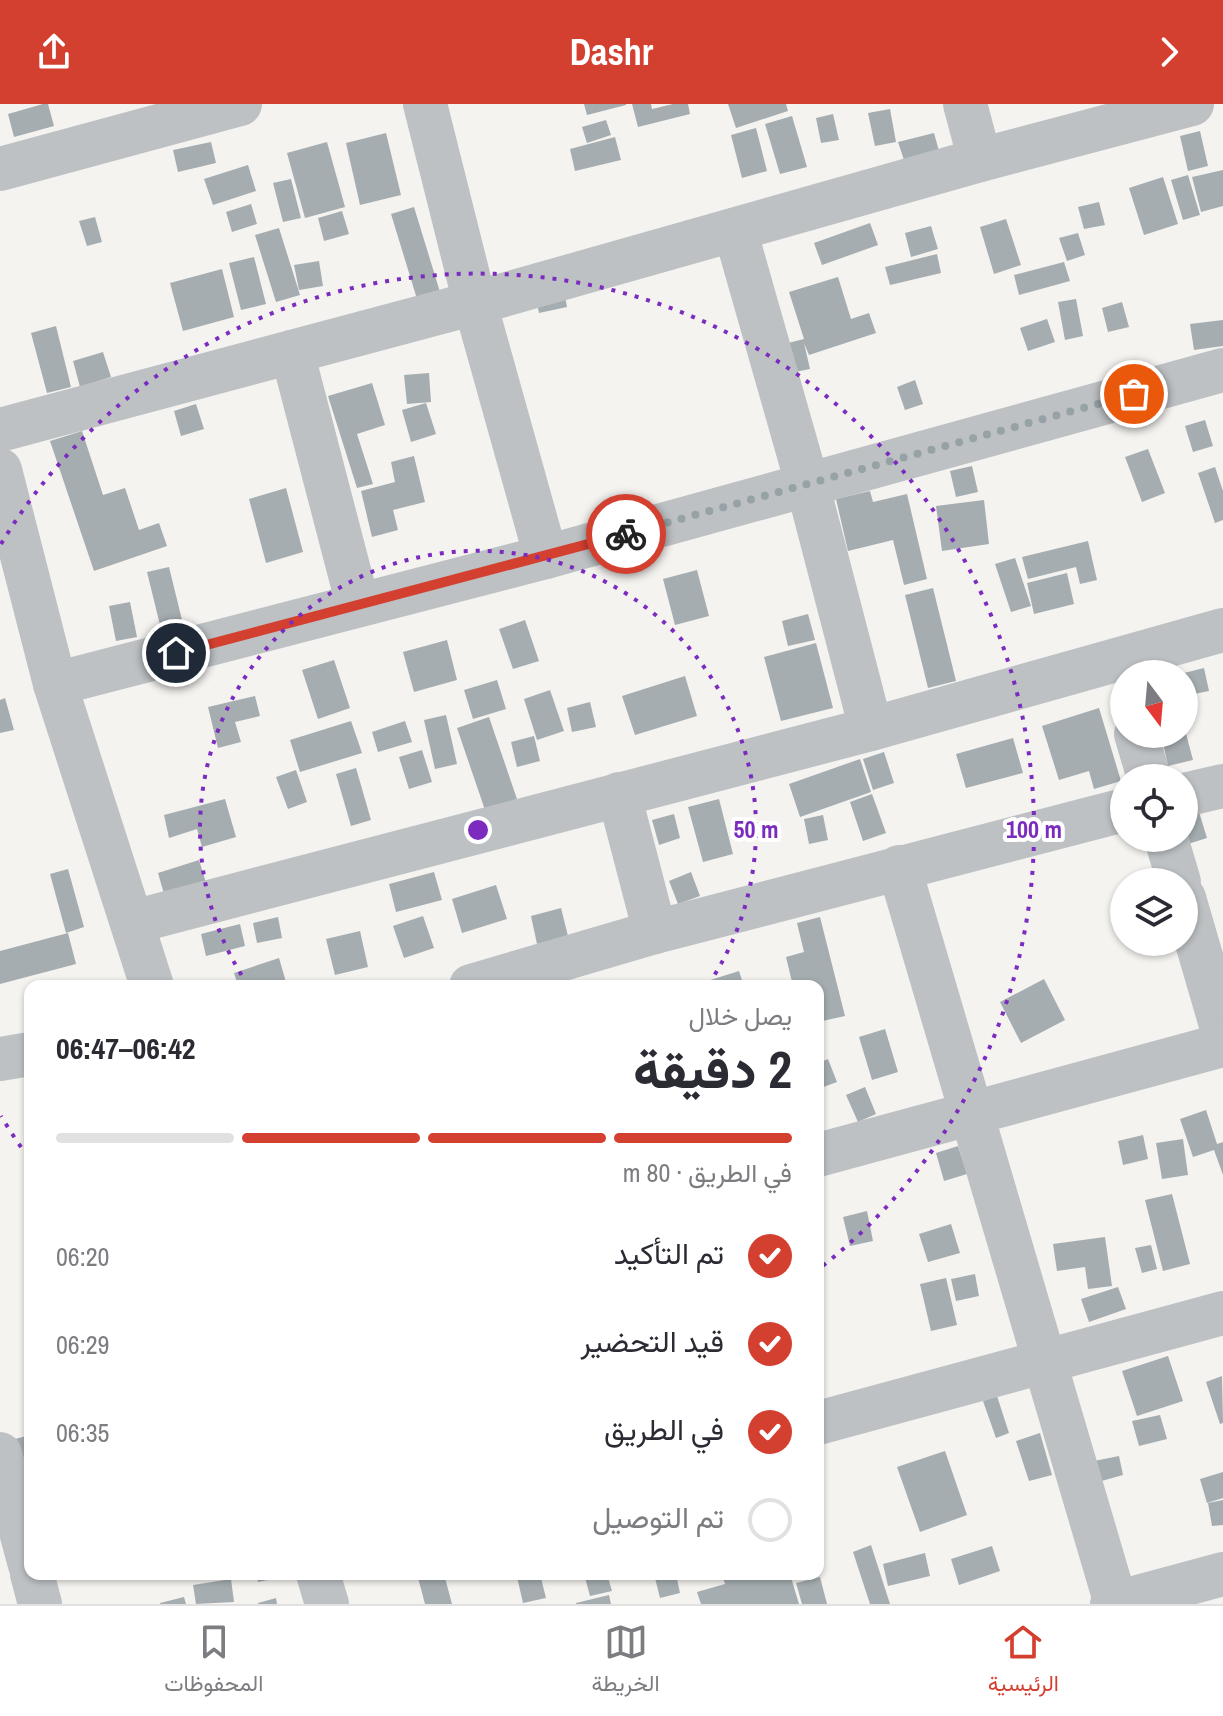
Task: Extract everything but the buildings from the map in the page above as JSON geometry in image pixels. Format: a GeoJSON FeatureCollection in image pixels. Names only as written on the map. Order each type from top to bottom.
{"type":"FeatureCollection","features":[{"type":"Feature","properties":{"kind":"street"},"geometry":{"type":"LineString","coordinates":[[0,169],[240,104]]}},
{"type":"Feature","properties":{"kind":"street"},"geometry":{"type":"LineString","coordinates":[[425,104],[475,303],[546,557]]}},
{"type":"Feature","properties":{"kind":"street"},"geometry":{"type":"LineString","coordinates":[[965,104],[980,160]]}},
{"type":"Feature","properties":{"kind":"street"},"geometry":{"type":"LineString","coordinates":[[0,430],[475,303],[980,160],[1192,104]]}},
{"type":"Feature","properties":{"kind":"street"},"geometry":{"type":"LineString","coordinates":[[735,230],[807,483],[871,729]]}},
{"type":"Feature","properties":{"kind":"street"},"geometry":{"type":"LineString","coordinates":[[292,352],[358,605]]}},
{"type":"Feature","properties":{"kind":"street"},"geometry":{"type":"LineString","coordinates":[[55,684],[546,557],[1223,370]]}},
{"type":"Feature","properties":{"kind":"street"},"geometry":{"type":"LineString","coordinates":[[0,470],[55,684],[150,980]]}},
{"type":"Feature","properties":{"kind":"street"},"geometry":{"type":"LineString","coordinates":[[1154,660],[1223,630]]}},
{"type":"Feature","properties":{"kind":"street"},"geometry":{"type":"LineString","coordinates":[[133,922],[871,729],[1110,677]]}},
{"type":"Feature","properties":{"kind":"street"},"geometry":{"type":"LineString","coordinates":[[1198,792],[1223,786]]}},
{"type":"Feature","properties":{"kind":"street"},"geometry":{"type":"LineString","coordinates":[[619,794],[655,932]]}},
{"type":"Feature","properties":{"kind":"street"},"geometry":{"type":"LineString","coordinates":[[491,980],[655,932],[1110,814]]}},
{"type":"Feature","properties":{"kind":"street"},"geometry":{"type":"LineString","coordinates":[[899,867],[1115,1604],[1223,1574]]}},
{"type":"Feature","properties":{"kind":"street"},"geometry":{"type":"LineString","coordinates":[[1198,946],[1223,1032]]}},
{"type":"Feature","properties":{"kind":"street"},"geometry":{"type":"LineString","coordinates":[[824,1153],[1223,1045]]}},
{"type":"Feature","properties":{"kind":"street"},"geometry":{"type":"LineString","coordinates":[[0,1059],[24,1055]]}},
{"type":"Feature","properties":{"kind":"street"},"geometry":{"type":"LineString","coordinates":[[824,1421],[1223,1313]]}},
{"type":"Feature","properties":{"kind":"street"},"geometry":{"type":"LineString","coordinates":[[0,1454],[23,1510]]}},
{"type":"Feature","properties":{"kind":"street"},"geometry":{"type":"LineString","coordinates":[[320,1580],[327,1604]]}},
{"type":"Feature","properties":{"kind":"way so far"},"geometry":{"type":"LineString","coordinates":[[626,534],[1134,394]]}},
{"type":"Feature","properties":{"kind":"route"},"geometry":{"type":"LineString","coordinates":[[176,653],[626,534]]}}]}
